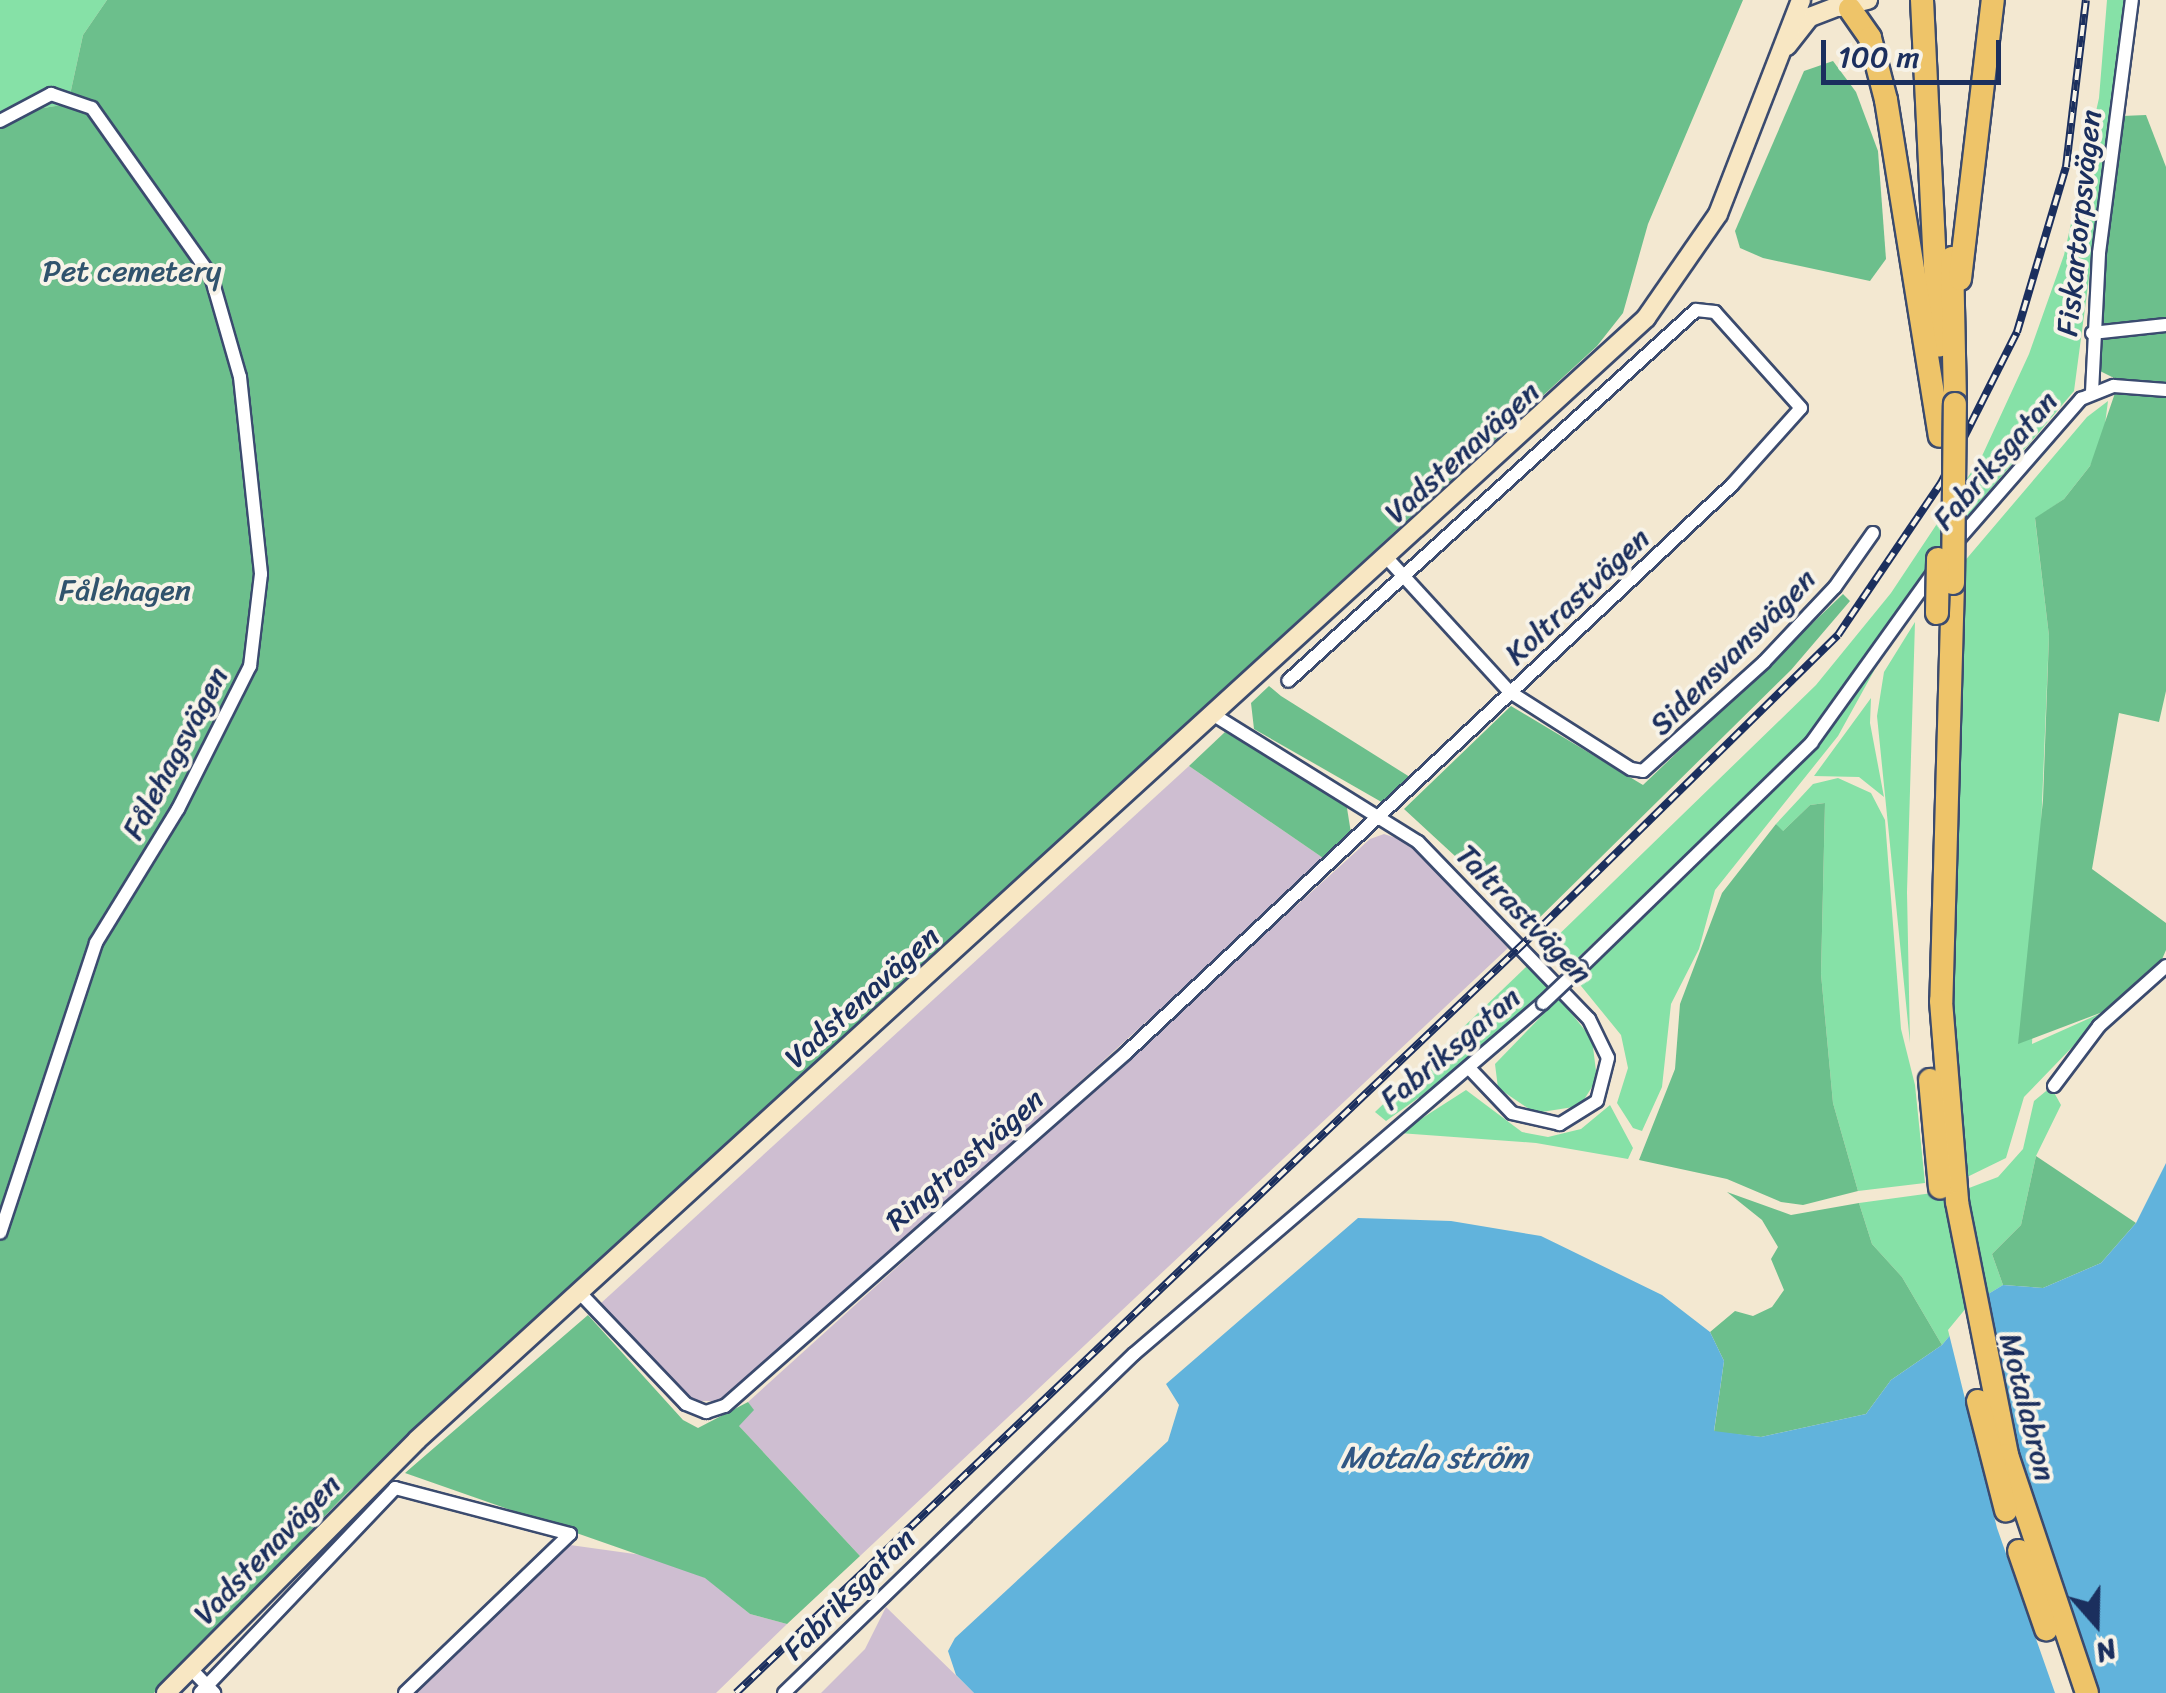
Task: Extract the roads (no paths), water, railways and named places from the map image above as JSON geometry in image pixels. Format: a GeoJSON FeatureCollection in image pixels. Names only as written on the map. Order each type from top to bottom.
{"type":"FeatureCollection","features":[{"type":"Feature","properties":{"kind":"highway"},"geometry":{"type":"LineString","coordinates":[[1922,0],[1940,436],[1925,948],[1941,1127]]}},
{"type":"Feature","properties":{"kind":"highway"},"geometry":{"type":"LineString","coordinates":[[1937,0],[1954,305],[1955,404],[1941,946],[1941,1127]]}},
{"type":"Feature","properties":{"kind":"highway"},"geometry":{"type":"LineString","coordinates":[[1954,305],[1970,229],[1993,0]]}},
{"type":"Feature","properties":{"kind":"highway"},"geometry":{"type":"LineString","coordinates":[[1847,4],[1870,38],[1886,100],[1940,436]]}},
{"type":"Feature","properties":{"kind":"highway","name":"Motalabron"},"geometry":{"type":"LineString","coordinates":[[1941,1127],[1953,1279],[1980,1412],[2028,1581],[2070,1693]]}},
{"type":"Feature","properties":{"kind":"highway","name":"Motalabron"},"geometry":{"type":"LineString","coordinates":[[1941,1127],[1995,1408],[2031,1538],[2087,1693]]}},
{"type":"Feature","properties":{"kind":"main road","name":"Vadstenavägen"},"geometry":{"type":"LineString","coordinates":[[166,1693],[346,1506],[1646,318],[1695,252],[1736,178],[1801,0]]}},
{"type":"Feature","properties":{"kind":"main road","name":"Vadstenavägen"},"geometry":{"type":"LineString","coordinates":[[1778,59],[1810,17],[1847,4]]}},
{"type":"Feature","properties":{"kind":"street","name":"Fiskartorpsvägen"},"geometry":{"type":"LineString","coordinates":[[2092,392],[2092,334],[2132,0]]}},
{"type":"Feature","properties":{"kind":"street","name":"Fålehagsvägen"},"geometry":{"type":"LineString","coordinates":[[0,121],[32,100],[60,94],[92,108],[122,143],[192,245],[224,307],[240,376],[261,599],[242,686],[178,809],[96,943],[0,1233]]}},
{"type":"Feature","properties":{"kind":"street","name":"Vadstenavägen"},"geometry":{"type":"LineString","coordinates":[[1288,682],[1688,316],[1709,308],[1801,408]]}},
{"type":"Feature","properties":{"kind":"street"},"geometry":{"type":"LineString","coordinates":[[2092,334],[2166,325]]}},
{"type":"Feature","properties":{"kind":"street"},"geometry":{"type":"LineString","coordinates":[[2092,392],[2130,385],[2166,390]]}},
{"type":"Feature","properties":{"kind":"street","name":"Fabriksgatan"},"geometry":{"type":"LineString","coordinates":[[784,1693],[1134,1354],[1385,1134],[1471,1070],[1812,742],[1976,516],[2056,421],[2092,392]]}},
{"type":"Feature","properties":{"kind":"street","name":"Koltrastvägen"},"geometry":{"type":"LineString","coordinates":[[1381,815],[1754,464],[1801,408]]}},
{"type":"Feature","properties":{"kind":"street","name":"Sidensvansvägen"},"geometry":{"type":"LineString","coordinates":[[1387,558],[1510,692],[1631,769],[1650,768],[1815,610],[1873,533]]}},
{"type":"Feature","properties":{"kind":"street","name":"Taltrastvägen"},"geometry":{"type":"LineString","coordinates":[[1214,715],[1381,815],[1436,858],[1589,1019],[1605,1044],[1608,1071],[1604,1091],[1587,1112],[1547,1125],[1512,1113],[1471,1070]]}},
{"type":"Feature","properties":{"kind":"street","name":"Ringtrastvägen"},"geometry":{"type":"LineString","coordinates":[[579,1292],[686,1404],[704,1412],[725,1406],[1126,1053],[1381,815]]}},
{"type":"Feature","properties":{"kind":"street"},"geometry":{"type":"LineString","coordinates":[[2054,1086],[2100,1026],[2166,966]]}},
{"type":"Feature","properties":{"kind":"street","name":"Vadstenavägen"},"geometry":{"type":"LineString","coordinates":[[207,1690],[390,1492],[406,1486],[570,1534],[406,1693]]}},
{"type":"Feature","properties":{"kind":"street"},"geometry":{"type":"LineString","coordinates":[[190,1668],[207,1690]]}},
{"type":"Feature","properties":{"kind":"water","name":"Motala ström"},"geometry":{"type":"Polygon","coordinates":[[[2166,1163],[2166,1693],[974,1693],[956,1675],[948,1651],[955,1638],[1168,1441],[1179,1405],[1166,1384],[1358,1218],[1451,1221],[1541,1236],[1662,1295],[1710,1332],[1724,1361],[1714,1431],[1761,1437],[1866,1414],[1891,1380],[1942,1345],[1980,1299],[2003,1285],[2043,1288],[2101,1263],[2136,1223],[2166,1163]]]}},
{"type":"Feature","properties":{"kind":"railway"},"geometry":{"type":"LineString","coordinates":[[736,1693],[1544,924],[1838,635],[1941,483],[2017,332],[2066,167],[2086,0]]}},
{"type":"Feature","properties":{"kind":"park label","name":"Pet cemetery"},"geometry":{"type":"Point","coordinates":[132,271]}},
{"type":"Feature","properties":{"kind":"park label","name":"Fålehagen"},"geometry":{"type":"Point","coordinates":[125,590]}}]}
